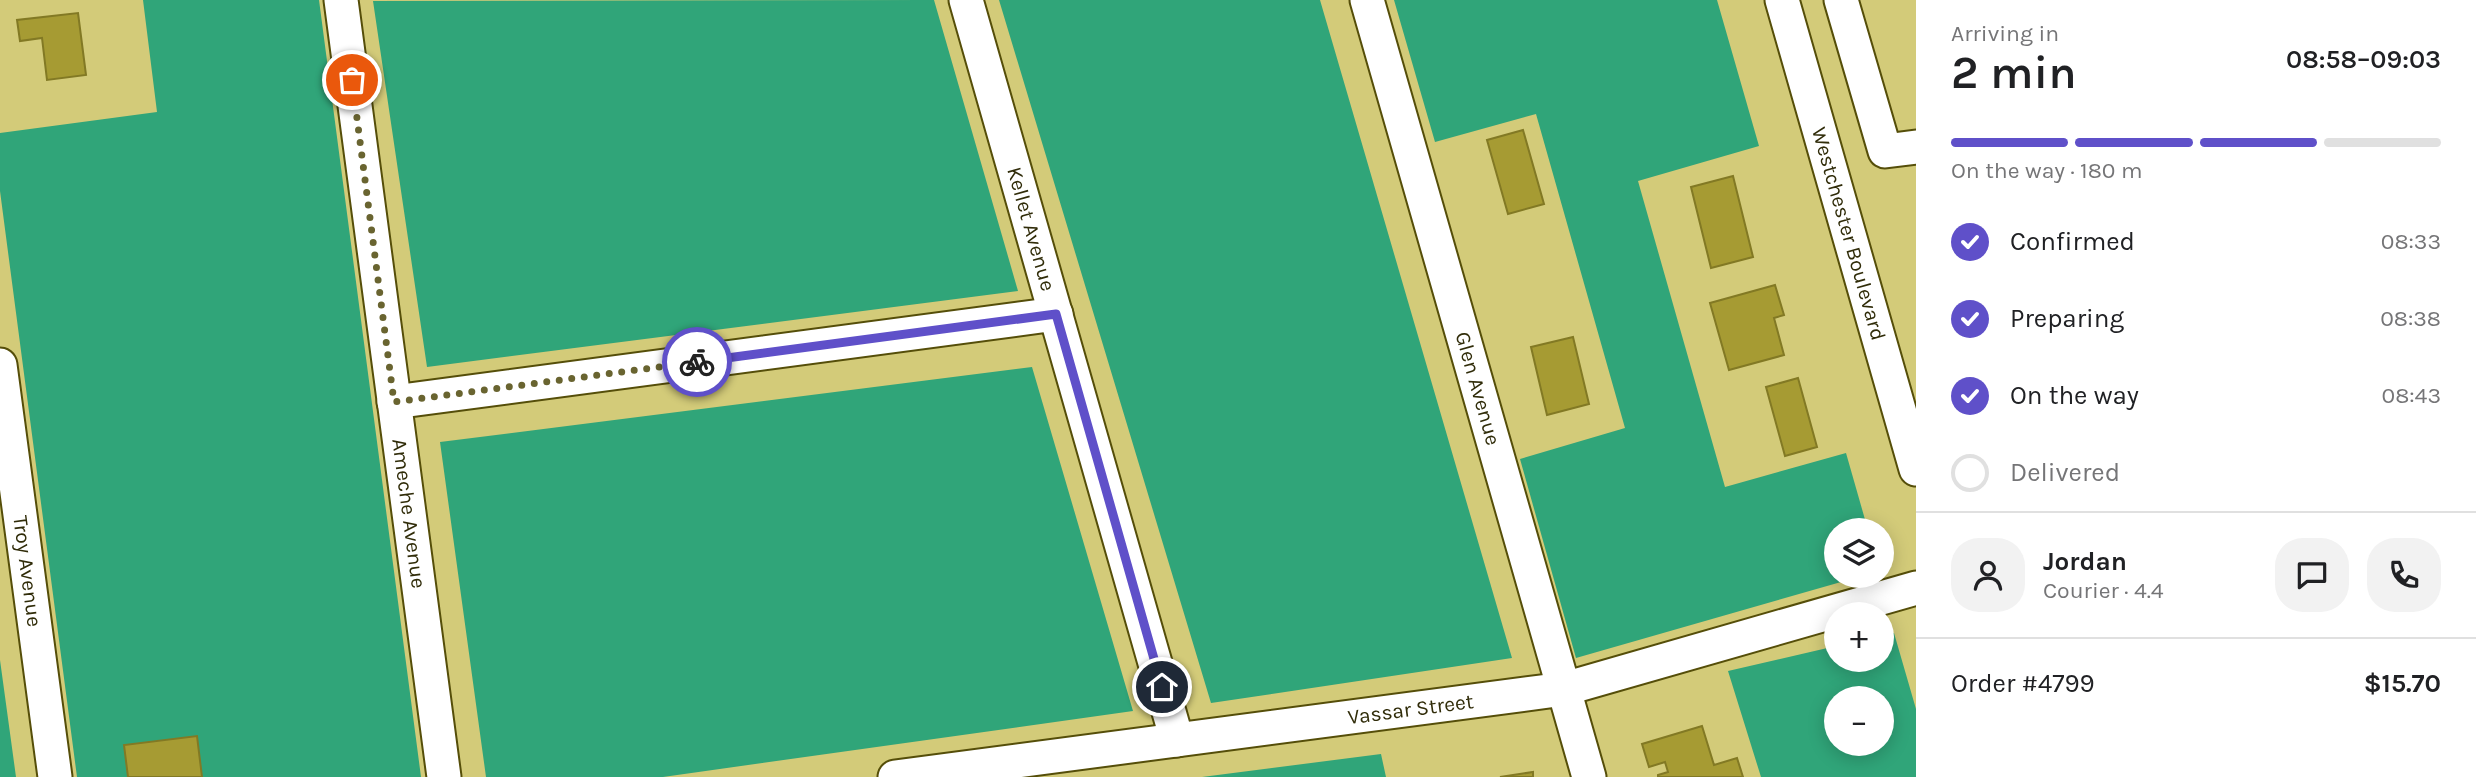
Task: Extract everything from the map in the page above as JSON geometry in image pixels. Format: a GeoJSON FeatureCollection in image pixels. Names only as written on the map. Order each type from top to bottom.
{"type":"FeatureCollection","features":[{"type":"Feature","properties":{"kind":"street","name":"Ameche Avenue"},"geometry":{"type":"LineString","coordinates":[[341,0],[444,777]]}},
{"type":"Feature","properties":{"kind":"street","name":"Kellet Avenue"},"geometry":{"type":"LineString","coordinates":[[966,0],[1177,740]]}},
{"type":"Feature","properties":{"kind":"street","name":"Glen Avenue"},"geometry":{"type":"LineString","coordinates":[[1367,0],[1589,777]]}},
{"type":"Feature","properties":{"kind":"street","name":"Westchester Boulevard"},"geometry":{"type":"LineString","coordinates":[[1782,0],[1916,469]]}},
{"type":"Feature","properties":{"kind":"street"},"geometry":{"type":"LineString","coordinates":[[1841,0],[1885,150],[1916,148]]}},
{"type":"Feature","properties":{"kind":"street"},"geometry":{"type":"LineString","coordinates":[[394,402],[1056,314]]}},
{"type":"Feature","properties":{"kind":"street","name":"Troy Avenue"},"geometry":{"type":"LineString","coordinates":[[0,365],[55,777]]}},
{"type":"Feature","properties":{"kind":"street","name":"Vassar Street"},"geometry":{"type":"LineString","coordinates":[[895,777],[1564,689],[1916,588]]}},
{"type":"Feature","properties":{"kind":"green space"},"geometry":{"type":"Polygon","coordinates":[[[143,0],[319,0],[421,777],[77,777],[0,191],[0,133],[157,112],[143,0]]]}},
{"type":"Feature","properties":{"kind":"green space"},"geometry":{"type":"Polygon","coordinates":[[[934,0],[1018,291],[427,367],[373,1],[934,0]]]}},
{"type":"Feature","properties":{"kind":"green space"},"geometry":{"type":"Polygon","coordinates":[[[999,0],[1320,0],[1512,658],[1211,703],[999,0]]]}},
{"type":"Feature","properties":{"kind":"green space"},"geometry":{"type":"Polygon","coordinates":[[[1394,0],[1717,0],[1759,146],[1638,181],[1725,487],[1846,453],[1865,518],[1824,518],[1824,587],[1576,658],[1520,459],[1625,428],[1536,114],[1435,142],[1394,0]]]}},
{"type":"Feature","properties":{"kind":"green space"},"geometry":{"type":"Polygon","coordinates":[[[1032,367],[1133,711],[663,777],[486,777],[440,442],[1032,367]]]}},
{"type":"Feature","properties":{"kind":"green space"},"geometry":{"type":"Polygon","coordinates":[[[1894,633],[1916,709],[1916,777],[1761,777],[1728,671],[1824,649],[1824,672],[1894,672],[1894,633]]]}},
{"type":"Feature","properties":{"kind":"green space"},"geometry":{"type":"Polygon","coordinates":[[[0,660],[16,777],[0,777],[0,660]]]}},
{"type":"Feature","properties":{"kind":"green space"},"geometry":{"type":"Polygon","coordinates":[[[1381,754],[1386,777],[1202,777],[1381,754]]]}},
{"type":"Feature","properties":{"kind":"building"},"geometry":{"type":"Polygon","coordinates":[[[78,13],[86,75],[47,80],[42,38],[20,41],[17,20],[78,13]]]}},
{"type":"Feature","properties":{"kind":"building"},"geometry":{"type":"Polygon","coordinates":[[[1523,130],[1544,204],[1508,214],[1487,140],[1523,130]]]}},
{"type":"Feature","properties":{"kind":"building"},"geometry":{"type":"Polygon","coordinates":[[[1733,176],[1753,257],[1711,268],[1691,187],[1733,176]]]}},
{"type":"Feature","properties":{"kind":"building"},"geometry":{"type":"Polygon","coordinates":[[[1775,285],[1784,315],[1774,318],[1784,355],[1729,370],[1710,303],[1775,285]]]}},
{"type":"Feature","properties":{"kind":"building"},"geometry":{"type":"Polygon","coordinates":[[[1573,337],[1589,404],[1547,415],[1531,347],[1573,337]]]}},
{"type":"Feature","properties":{"kind":"building"},"geometry":{"type":"Polygon","coordinates":[[[1798,378],[1817,447],[1785,456],[1766,387],[1798,378]]]}},
{"type":"Feature","properties":{"kind":"building"},"geometry":{"type":"Polygon","coordinates":[[[1702,726],[1714,765],[1737,758],[1743,777],[1658,777],[1668,772],[1665,762],[1649,767],[1642,744],[1702,726]]]}},
{"type":"Feature","properties":{"kind":"building"},"geometry":{"type":"Polygon","coordinates":[[[197,736],[202,777],[128,777],[124,745],[197,736]]]}},
{"type":"Feature","properties":{"kind":"building"},"geometry":{"type":"Polygon","coordinates":[[[1533,772],[1533,777],[1500,777],[1533,772]]]}},
{"type":"Feature","properties":{"kind":"way so far"},"geometry":{"type":"LineString","coordinates":[[352,80],[394,402],[697,362]]}},
{"type":"Feature","properties":{"kind":"route"},"geometry":{"type":"LineString","coordinates":[[697,362],[1056,314],[1162,687]]}}]}
